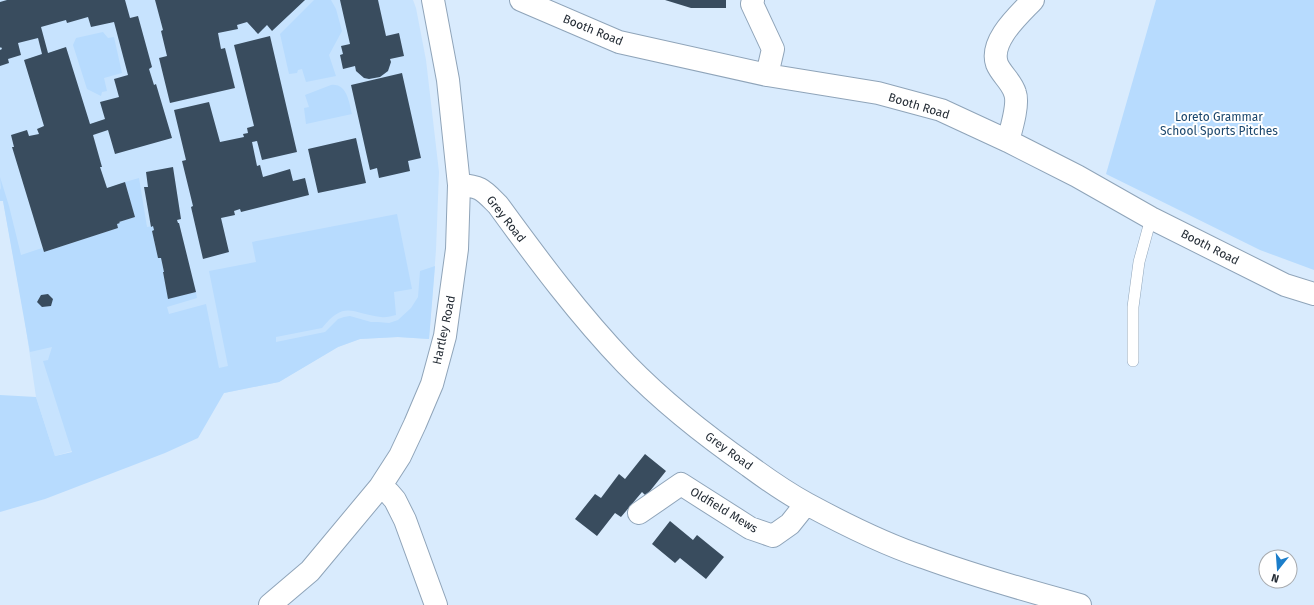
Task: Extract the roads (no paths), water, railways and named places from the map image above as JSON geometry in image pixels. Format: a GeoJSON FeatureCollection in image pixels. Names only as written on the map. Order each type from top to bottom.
{"type":"FeatureCollection","features":[{"type":"Feature","properties":{"kind":"street","name":"Hartley Road"},"geometry":{"type":"LineString","coordinates":[[270,605],[310,571],[380,487],[400,456],[415,424],[432,384],[445,336],[458,249],[459,185],[448,80],[433,0]]}},
{"type":"Feature","properties":{"kind":"street","name":"Booth Road"},"geometry":{"type":"LineString","coordinates":[[521,0],[618,42],[767,75],[878,94],[941,110],[1008,141],[1077,176],[1151,218],[1285,285],[1314,294]]}},
{"type":"Feature","properties":{"kind":"street"},"geometry":{"type":"LineString","coordinates":[[754,0],[752,4],[773,50],[767,75]]}},
{"type":"Feature","properties":{"kind":"street"},"geometry":{"type":"LineString","coordinates":[[1008,141],[1016,109],[1016,93],[997,64],[996,50],[1002,36],[1033,0]]}},
{"type":"Feature","properties":{"kind":"street","name":"Grey Road"},"geometry":{"type":"LineString","coordinates":[[459,185],[474,186],[485,191],[498,205],[571,302],[626,365],[664,400],[725,450],[806,504],[863,532],[922,557],[1080,605]]}},
{"type":"Feature","properties":{"kind":"street","name":"Oldfield Mews"},"geometry":{"type":"LineString","coordinates":[[638,513],[681,484],[750,528],[773,536],[790,524],[806,504]]}},
{"type":"Feature","properties":{"kind":"street"},"geometry":{"type":"LineString","coordinates":[[380,487],[389,493],[405,520],[436,605]]}},
{"type":"Feature","properties":{"kind":"lane"},"geometry":{"type":"LineString","coordinates":[[1133,361],[1133,306],[1139,262],[1151,218]]}},
{"type":"Feature","properties":{"kind":"park label","name":"Loreto Grammar School Sports Pitches"},"geometry":{"type":"Point","coordinates":[1219,124]}}]}
